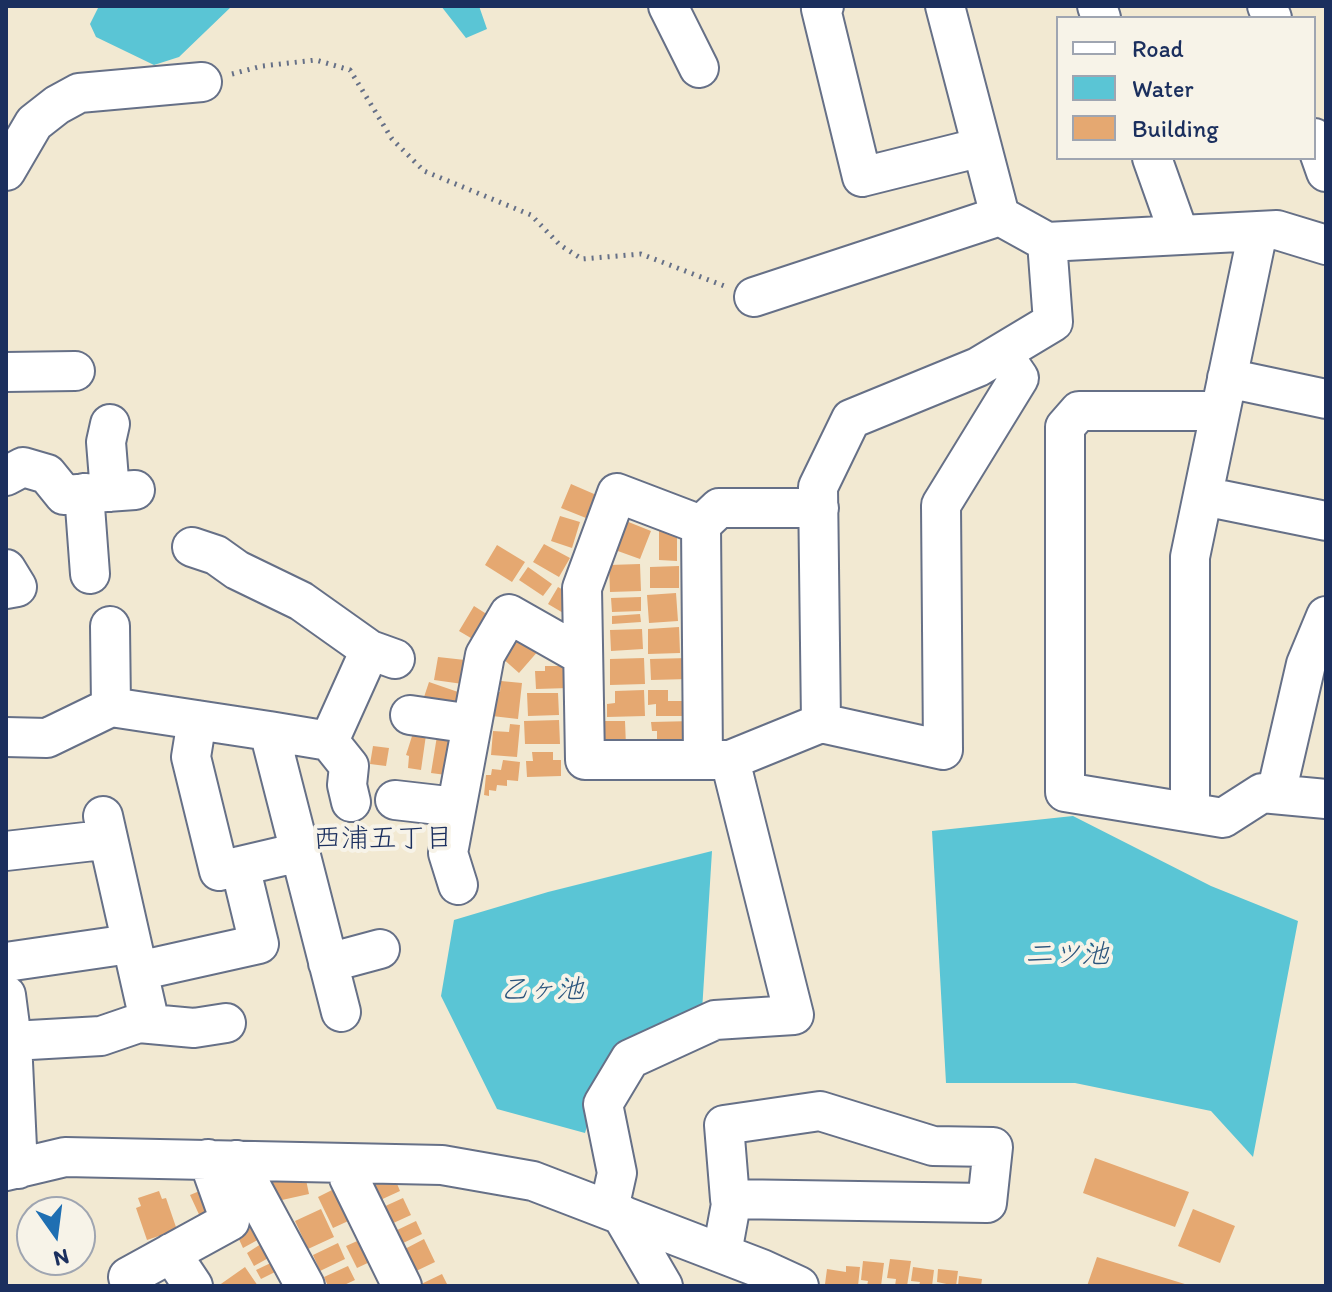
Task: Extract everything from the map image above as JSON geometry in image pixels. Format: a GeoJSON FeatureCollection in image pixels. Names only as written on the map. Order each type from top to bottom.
{"type":"FeatureCollection","features":[{"type":"Feature","properties":{"kind":"street"},"geometry":{"type":"LineString","coordinates":[[668,6],[699,68]]}},
{"type":"Feature","properties":{"kind":"street"},"geometry":{"type":"LineString","coordinates":[[824,6],[821,9],[862,177],[982,147]]}},
{"type":"Feature","properties":{"kind":"street"},"geometry":{"type":"LineString","coordinates":[[945,6],[1000,216],[1047,242],[1277,230],[1326,245]]}},
{"type":"Feature","properties":{"kind":"street"},"geometry":{"type":"LineString","coordinates":[[6,171],[34,123],[79,93],[202,82]]}},
{"type":"Feature","properties":{"kind":"street"},"geometry":{"type":"LineString","coordinates":[[1316,144],[1326,172]]}},
{"type":"Feature","properties":{"kind":"street"},"geometry":{"type":"LineString","coordinates":[[1153,160],[1179,234]]}},
{"type":"Feature","properties":{"kind":"street"},"geometry":{"type":"LineString","coordinates":[[754,297],[1000,216]]}},
{"type":"Feature","properties":{"kind":"street"},"geometry":{"type":"LineString","coordinates":[[1190,812],[1190,557],[1258,231]]}},
{"type":"Feature","properties":{"kind":"street"},"geometry":{"type":"LineString","coordinates":[[821,723],[818,487],[851,419],[978,367],[1053,322],[1047,242]]}},
{"type":"Feature","properties":{"kind":"street"},"geometry":{"type":"LineString","coordinates":[[701,525],[617,493],[582,588],[585,760],[716,760],[821,723],[943,750],[941,505],[1019,378],[1002,353]]}},
{"type":"Feature","properties":{"kind":"street"},"geometry":{"type":"LineString","coordinates":[[6,372],[75,371]]}},
{"type":"Feature","properties":{"kind":"street"},"geometry":{"type":"LineString","coordinates":[[1326,399],[1224,395],[1079,411],[1065,427],[1065,792],[1223,818],[1262,793],[1326,799]]}},
{"type":"Feature","properties":{"kind":"street"},"geometry":{"type":"LineString","coordinates":[[90,574],[110,492],[106,442],[110,424]]}},
{"type":"Feature","properties":{"kind":"street"},"geometry":{"type":"LineString","coordinates":[[6,476],[23,467],[47,474],[64,495],[110,492]]}},
{"type":"Feature","properties":{"kind":"street"},"geometry":{"type":"LineString","coordinates":[[1203,496],[1326,521]]}},
{"type":"Feature","properties":{"kind":"street"},"geometry":{"type":"LineString","coordinates":[[701,525],[719,508],[819,508]]}},
{"type":"Feature","properties":{"kind":"street"},"geometry":{"type":"LineString","coordinates":[[663,1286],[615,1212],[617,1173],[603,1104],[630,1059],[715,1020],[794,1015],[716,760],[701,525]]}},
{"type":"Feature","properties":{"kind":"street"},"geometry":{"type":"LineString","coordinates":[[192,547],[216,555],[237,570],[301,601],[383,654],[329,741]]}},
{"type":"Feature","properties":{"kind":"street"},"geometry":{"type":"LineString","coordinates":[[6,569],[17,587],[6,589]]}},
{"type":"Feature","properties":{"kind":"street"},"geometry":{"type":"LineString","coordinates":[[458,885],[448,853],[485,655],[509,614],[583,656]]}},
{"type":"Feature","properties":{"kind":"street"},"geometry":{"type":"LineString","coordinates":[[1276,794],[1316,665],[1326,616]]}},
{"type":"Feature","properties":{"kind":"street"},"geometry":{"type":"LineString","coordinates":[[110,626],[111,707]]}},
{"type":"Feature","properties":{"kind":"street"},"geometry":{"type":"LineString","coordinates":[[6,737],[47,738],[111,707],[329,741],[349,766],[347,785],[351,802]]}},
{"type":"Feature","properties":{"kind":"street"},"geometry":{"type":"LineString","coordinates":[[410,715],[472,724]]}},
{"type":"Feature","properties":{"kind":"street"},"geometry":{"type":"LineString","coordinates":[[197,720],[191,757],[219,871],[300,852]]}},
{"type":"Feature","properties":{"kind":"street"},"geometry":{"type":"LineString","coordinates":[[269,731],[341,1012]]}},
{"type":"Feature","properties":{"kind":"street"},"geometry":{"type":"LineString","coordinates":[[395,800],[456,807]]}},
{"type":"Feature","properties":{"kind":"street"},"geometry":{"type":"LineString","coordinates":[[6,851],[99,828],[127,958],[150,1024]]}},
{"type":"Feature","properties":{"kind":"street"},"geometry":{"type":"LineString","coordinates":[[6,962],[127,958],[259,944],[240,866]]}},
{"type":"Feature","properties":{"kind":"street"},"geometry":{"type":"LineString","coordinates":[[328,963],[380,949]]}},
{"type":"Feature","properties":{"kind":"street"},"geometry":{"type":"LineString","coordinates":[[226,1023],[194,1028],[139,1023],[101,1036],[8,1022],[12,1170],[65,1157],[442,1165],[533,1181],[722,1253],[799,1286]]}},
{"type":"Feature","properties":{"kind":"street"},"geometry":{"type":"LineString","coordinates":[[722,1253],[730,1199],[724,1125],[820,1111],[933,1146],[993,1147],[987,1203],[730,1199]]}},
{"type":"Feature","properties":{"kind":"street"},"geometry":{"type":"LineString","coordinates":[[128,1277],[230,1221],[222,1160]]}},
{"type":"Feature","properties":{"kind":"street"},"geometry":{"type":"LineString","coordinates":[[222,1160],[305,1286]]}},
{"type":"Feature","properties":{"kind":"street"},"geometry":{"type":"LineString","coordinates":[[347,1163],[349,1178],[402,1286]]}},
{"type":"Feature","properties":{"kind":"street"},"geometry":{"type":"LineString","coordinates":[[171,1253],[193,1286]]}},
{"type":"Feature","properties":{"kind":"path"},"geometry":{"type":"LineString","coordinates":[[202,82],[262,66],[316,60],[350,70],[392,139],[424,171],[531,215],[560,245],[582,259],[641,254],[754,297]]}},
{"type":"Feature","properties":{"kind":"water"},"geometry":{"type":"Polygon","coordinates":[[[99,6],[232,6],[179,57],[154,65],[96,37],[90,24],[99,6]]]}},
{"type":"Feature","properties":{"kind":"water"},"geometry":{"type":"Polygon","coordinates":[[[441,6],[479,6],[487,29],[466,38],[441,6]]]}},
{"type":"Feature","properties":{"kind":"water","name":"二ツ池"},"geometry":{"type":"Polygon","coordinates":[[[1073,816],[1211,886],[1298,921],[1253,1157],[1211,1111],[1075,1083],[946,1083],[932,831],[1073,816]]]}},
{"type":"Feature","properties":{"kind":"water","name":"乙ヶ池"},"geometry":{"type":"Polygon","coordinates":[[[712,851],[701,1027],[618,1043],[600,1084],[585,1133],[497,1109],[441,996],[454,920],[548,892],[712,851]]]}},
{"type":"Feature","properties":{"kind":"building"},"geometry":{"type":"Polygon","coordinates":[[[571,484],[601,497],[591,520],[561,508],[571,484]]]}},
{"type":"Feature","properties":{"kind":"building"},"geometry":{"type":"Polygon","coordinates":[[[560,516],[580,522],[572,548],[551,541],[560,516]]]}},
{"type":"Feature","properties":{"kind":"building"},"geometry":{"type":"Polygon","coordinates":[[[626,521],[651,531],[640,559],[615,550],[626,521]]]}},
{"type":"Feature","properties":{"kind":"building"},"geometry":{"type":"Polygon","coordinates":[[[659,529],[677,530],[677,561],[659,560],[659,529]]]}},
{"type":"Feature","properties":{"kind":"building"},"geometry":{"type":"Polygon","coordinates":[[[544,544],[570,558],[559,577],[533,562],[544,544]]]}},
{"type":"Feature","properties":{"kind":"building"},"geometry":{"type":"Polygon","coordinates":[[[497,545],[525,562],[512,582],[485,565],[497,545]]]}},
{"type":"Feature","properties":{"kind":"building"},"geometry":{"type":"Polygon","coordinates":[[[640,564],[641,591],[610,592],[609,565],[640,564]]]}},
{"type":"Feature","properties":{"kind":"building"},"geometry":{"type":"Polygon","coordinates":[[[679,566],[679,588],[650,588],[650,567],[679,566]]]}},
{"type":"Feature","properties":{"kind":"building"},"geometry":{"type":"Polygon","coordinates":[[[528,567],[552,584],[543,596],[519,580],[528,567]]]}},
{"type":"Feature","properties":{"kind":"building"},"geometry":{"type":"Polygon","coordinates":[[[558,587],[572,595],[565,614],[548,604],[558,587]]]}},
{"type":"Feature","properties":{"kind":"building"},"geometry":{"type":"Polygon","coordinates":[[[676,593],[678,621],[649,623],[647,595],[676,593]]]}},
{"type":"Feature","properties":{"kind":"building"},"geometry":{"type":"Polygon","coordinates":[[[641,597],[641,611],[612,612],[611,598],[641,597]]]}},
{"type":"Feature","properties":{"kind":"building"},"geometry":{"type":"Polygon","coordinates":[[[474,606],[496,620],[481,644],[459,631],[474,606]]]}},
{"type":"Feature","properties":{"kind":"building"},"geometry":{"type":"Polygon","coordinates":[[[640,614],[641,622],[612,624],[612,616],[640,614]]]}},
{"type":"Feature","properties":{"kind":"building"},"geometry":{"type":"Polygon","coordinates":[[[679,627],[680,653],[648,654],[648,629],[679,627]]]}},
{"type":"Feature","properties":{"kind":"building"},"geometry":{"type":"Polygon","coordinates":[[[642,629],[643,649],[611,651],[610,630],[642,629]]]}},
{"type":"Feature","properties":{"kind":"building"},"geometry":{"type":"Polygon","coordinates":[[[521,634],[539,650],[519,673],[501,657],[521,634]]]}},
{"type":"Feature","properties":{"kind":"building"},"geometry":{"type":"Polygon","coordinates":[[[438,657],[474,661],[470,685],[434,680],[438,657]]]}},
{"type":"Feature","properties":{"kind":"building"},"geometry":{"type":"Polygon","coordinates":[[[644,658],[645,684],[610,685],[610,659],[644,658]]]}},
{"type":"Feature","properties":{"kind":"building"},"geometry":{"type":"Polygon","coordinates":[[[688,658],[689,679],[651,680],[650,659],[688,658]]]}},
{"type":"Feature","properties":{"kind":"building"},"geometry":{"type":"Polygon","coordinates":[[[545,666],[569,666],[569,688],[536,689],[535,671],[545,671],[545,666]]]}},
{"type":"Feature","properties":{"kind":"building"},"geometry":{"type":"Polygon","coordinates":[[[501,681],[522,683],[518,719],[492,716],[494,691],[500,692],[501,681]]]}},
{"type":"Feature","properties":{"kind":"building"},"geometry":{"type":"Polygon","coordinates":[[[429,682],[461,693],[455,712],[423,700],[429,682]]]}},
{"type":"Feature","properties":{"kind":"building"},"geometry":{"type":"Polygon","coordinates":[[[644,690],[645,716],[607,717],[607,704],[615,703],[615,691],[644,690]]]}},
{"type":"Feature","properties":{"kind":"building"},"geometry":{"type":"Polygon","coordinates":[[[648,690],[668,690],[668,701],[690,701],[690,716],[656,716],[656,704],[648,705],[648,690]]]}},
{"type":"Feature","properties":{"kind":"building"},"geometry":{"type":"Polygon","coordinates":[[[527,693],[558,693],[559,715],[528,716],[527,693]]]}},
{"type":"Feature","properties":{"kind":"building"},"geometry":{"type":"Polygon","coordinates":[[[559,720],[560,744],[525,744],[524,721],[559,720]]]}},
{"type":"Feature","properties":{"kind":"building"},"geometry":{"type":"Polygon","coordinates":[[[604,721],[625,721],[626,746],[605,747],[604,721]]]}},
{"type":"Feature","properties":{"kind":"building"},"geometry":{"type":"Polygon","coordinates":[[[694,721],[694,748],[657,749],[657,731],[652,731],[651,722],[694,721]]]}},
{"type":"Feature","properties":{"kind":"building"},"geometry":{"type":"Polygon","coordinates":[[[510,724],[520,725],[517,757],[491,755],[493,731],[509,732],[510,724]]]}},
{"type":"Feature","properties":{"kind":"building"},"geometry":{"type":"Polygon","coordinates":[[[413,733],[426,735],[421,770],[408,768],[409,756],[406,755],[413,733]]]}},
{"type":"Feature","properties":{"kind":"building"},"geometry":{"type":"Polygon","coordinates":[[[437,736],[452,738],[446,775],[431,773],[437,736]]]}},
{"type":"Feature","properties":{"kind":"building"},"geometry":{"type":"Polygon","coordinates":[[[373,746],[389,748],[386,766],[370,764],[373,746]]]}},
{"type":"Feature","properties":{"kind":"building"},"geometry":{"type":"Polygon","coordinates":[[[532,752],[553,752],[553,760],[561,760],[561,776],[527,777],[526,761],[533,761],[532,752]]]}},
{"type":"Feature","properties":{"kind":"building"},"geometry":{"type":"Polygon","coordinates":[[[503,760],[520,762],[518,781],[507,780],[507,786],[497,785],[496,791],[489,790],[489,796],[484,795],[486,775],[491,775],[492,769],[501,770],[503,760]]]}},
{"type":"Feature","properties":{"kind":"building"},"geometry":{"type":"Polygon","coordinates":[[[1095,1158],[1189,1192],[1175,1227],[1083,1193],[1095,1158]]]}},
{"type":"Feature","properties":{"kind":"building"},"geometry":{"type":"Polygon","coordinates":[[[393,1174],[400,1191],[376,1202],[368,1185],[393,1174]]]}},
{"type":"Feature","properties":{"kind":"building"},"geometry":{"type":"Polygon","coordinates":[[[305,1175],[309,1194],[273,1202],[269,1182],[305,1175]]]}},
{"type":"Feature","properties":{"kind":"building"},"geometry":{"type":"Polygon","coordinates":[[[342,1185],[357,1217],[333,1228],[318,1197],[342,1185]]]}},
{"type":"Feature","properties":{"kind":"building"},"geometry":{"type":"Polygon","coordinates":[[[209,1187],[222,1214],[203,1223],[190,1195],[209,1187]]]}},
{"type":"Feature","properties":{"kind":"building"},"geometry":{"type":"Polygon","coordinates":[[[159,1191],[162,1199],[166,1198],[177,1230],[147,1240],[136,1208],[141,1206],[138,1198],[159,1191]]]}},
{"type":"Feature","properties":{"kind":"building"},"geometry":{"type":"Polygon","coordinates":[[[403,1198],[411,1215],[389,1225],[381,1208],[403,1198]]]}},
{"type":"Feature","properties":{"kind":"building"},"geometry":{"type":"Polygon","coordinates":[[[321,1209],[334,1237],[308,1249],[295,1221],[321,1209]]]}},
{"type":"Feature","properties":{"kind":"building"},"geometry":{"type":"Polygon","coordinates":[[[1193,1209],[1235,1226],[1220,1263],[1178,1246],[1193,1209]]]}},
{"type":"Feature","properties":{"kind":"building"},"geometry":{"type":"Polygon","coordinates":[[[416,1221],[422,1234],[399,1245],[393,1232],[416,1221]]]}},
{"type":"Feature","properties":{"kind":"building"},"geometry":{"type":"Polygon","coordinates":[[[256,1225],[263,1237],[243,1248],[237,1235],[256,1225]]]}},
{"type":"Feature","properties":{"kind":"building"},"geometry":{"type":"Polygon","coordinates":[[[364,1238],[374,1260],[357,1268],[346,1246],[364,1238]]]}},
{"type":"Feature","properties":{"kind":"building"},"geometry":{"type":"Polygon","coordinates":[[[424,1239],[435,1262],[412,1273],[401,1251],[424,1239]]]}},
{"type":"Feature","properties":{"kind":"building"},"geometry":{"type":"Polygon","coordinates":[[[264,1242],[272,1256],[254,1266],[247,1253],[264,1242]]]}},
{"type":"Feature","properties":{"kind":"building"},"geometry":{"type":"Polygon","coordinates":[[[338,1243],[345,1259],[320,1271],[313,1255],[338,1243]]]}},
{"type":"Feature","properties":{"kind":"building"},"geometry":{"type":"Polygon","coordinates":[[[1097,1257],[1188,1285],[1188,1286],[1087,1286],[1097,1257]]]}},
{"type":"Feature","properties":{"kind":"building"},"geometry":{"type":"Polygon","coordinates":[[[890,1259],[911,1261],[907,1286],[895,1286],[896,1279],[887,1278],[890,1259]]]}},
{"type":"Feature","properties":{"kind":"building"},"geometry":{"type":"Polygon","coordinates":[[[277,1260],[281,1269],[261,1279],[256,1270],[277,1260]]]}},
{"type":"Feature","properties":{"kind":"building"},"geometry":{"type":"Polygon","coordinates":[[[863,1261],[884,1263],[881,1286],[867,1286],[868,1281],[861,1280],[863,1261]]]}},
{"type":"Feature","properties":{"kind":"building"},"geometry":{"type":"Polygon","coordinates":[[[348,1266],[355,1280],[342,1286],[328,1286],[324,1277],[348,1266]]]}},
{"type":"Feature","properties":{"kind":"building"},"geometry":{"type":"Polygon","coordinates":[[[846,1266],[860,1267],[858,1286],[825,1284],[827,1269],[846,1272],[846,1266]]]}},
{"type":"Feature","properties":{"kind":"building"},"geometry":{"type":"Polygon","coordinates":[[[245,1267],[258,1286],[218,1286],[245,1267]]]}},
{"type":"Feature","properties":{"kind":"building"},"geometry":{"type":"Polygon","coordinates":[[[913,1267],[934,1270],[932,1286],[919,1286],[920,1282],[911,1281],[913,1267]]]}},
{"type":"Feature","properties":{"kind":"building"},"geometry":{"type":"Polygon","coordinates":[[[938,1269],[958,1271],[956,1286],[937,1282],[938,1269]]]}},
{"type":"Feature","properties":{"kind":"building"},"geometry":{"type":"Polygon","coordinates":[[[442,1274],[448,1286],[417,1286],[442,1274]]]}},
{"type":"Feature","properties":{"kind":"building"},"geometry":{"type":"Polygon","coordinates":[[[959,1276],[982,1279],[981,1286],[958,1286],[959,1276]]]}},
{"type":"Feature","properties":{"kind":"district","name":"西浦五丁目"},"geometry":{"type":"Point","coordinates":[383,840]}}]}
